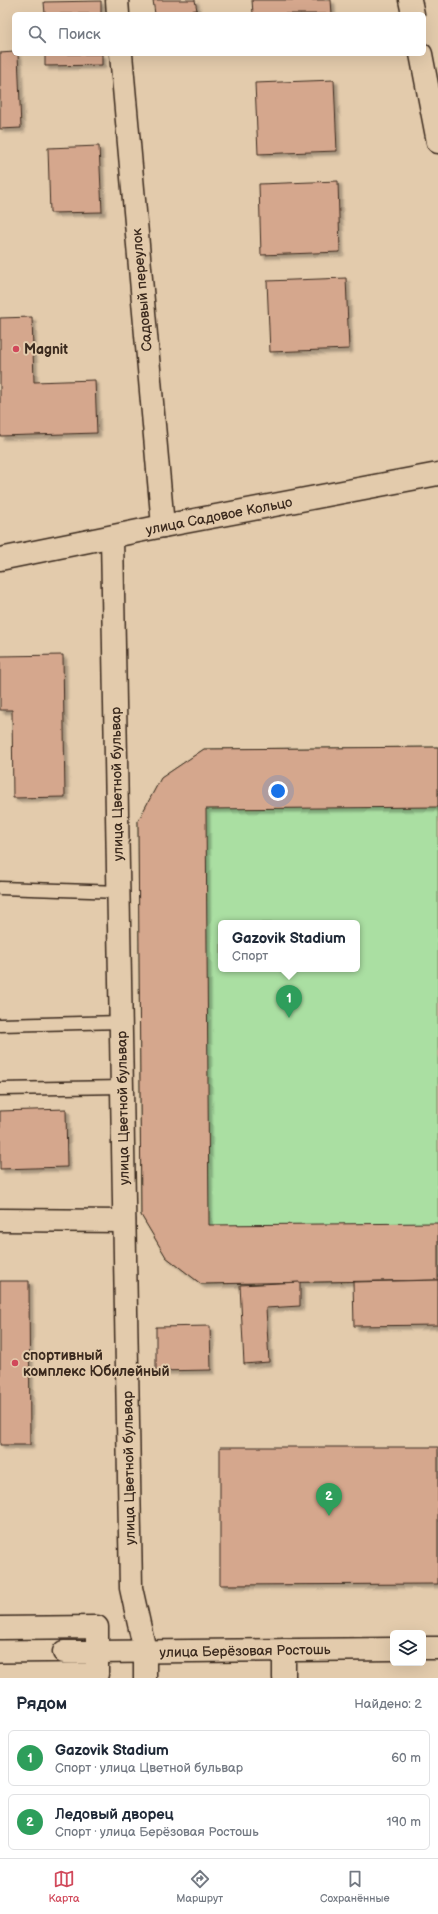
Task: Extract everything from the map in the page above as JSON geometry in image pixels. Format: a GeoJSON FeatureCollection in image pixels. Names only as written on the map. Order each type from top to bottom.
{"type":"FeatureCollection","features":[{"type":"Feature","properties":{"kind":"street"},"geometry":{"type":"LineString","coordinates":[[117,0],[118,12]]}},
{"type":"Feature","properties":{"kind":"street"},"geometry":{"type":"LineString","coordinates":[[410,0],[413,12]]}},
{"type":"Feature","properties":{"kind":"street","name":"Садовый переулок"},"geometry":{"type":"LineString","coordinates":[[121,56],[163,526]]}},
{"type":"Feature","properties":{"kind":"street"},"geometry":{"type":"LineString","coordinates":[[421,56],[438,142]]}},
{"type":"Feature","properties":{"kind":"street","name":"улица Садовое Кольцо"},"geometry":{"type":"LineString","coordinates":[[0,560],[163,526],[438,474]]}},
{"type":"Feature","properties":{"kind":"street","name":"улица Цветной бульвар"},"geometry":{"type":"LineString","coordinates":[[112,537],[120,892],[131,1588],[145,1652],[145,1678]]}},
{"type":"Feature","properties":{"kind":"street"},"geometry":{"type":"LineString","coordinates":[[0,1220],[124,1221]]}},
{"type":"Feature","properties":{"kind":"street"},"geometry":{"type":"LineString","coordinates":[[0,1628],[97,1627],[97,1674],[0,1674]]}},
{"type":"Feature","properties":{"kind":"street"},"geometry":{"type":"LineString","coordinates":[[64,1628],[64,1674]]}},
{"type":"Feature","properties":{"kind":"street"},"geometry":{"type":"LineString","coordinates":[[426,1648],[438,1648]]}},
{"type":"Feature","properties":{"kind":"street","name":"улица Берёзовая Ростошь"},"geometry":{"type":"LineString","coordinates":[[64,1652],[390,1649]]}},
{"type":"Feature","properties":{"kind":"street"},"geometry":{"type":"LineString","coordinates":[[284,1650],[284,1678]]}},
{"type":"Feature","properties":{"kind":"lane"},"geometry":{"type":"LineString","coordinates":[[0,888],[120,892]]}},
{"type":"Feature","properties":{"kind":"lane"},"geometry":{"type":"LineString","coordinates":[[0,1025],[122,1022]]}},
{"type":"Feature","properties":{"kind":"lane"},"geometry":{"type":"LineString","coordinates":[[0,1089],[123,1087]]}},
{"type":"Feature","properties":{"kind":"green space"},"geometry":{"type":"Polygon","coordinates":[[[438,747],[438,1280],[201,1284],[166,1257],[141,1215],[138,821],[161,778],[204,749],[438,747]]]}},
{"type":"Feature","properties":{"kind":"building"},"geometry":{"type":"Polygon","coordinates":[[[153,0],[195,0],[197,10],[176,12],[155,12],[153,0]]]}},
{"type":"Feature","properties":{"kind":"building"},"geometry":{"type":"Polygon","coordinates":[[[252,0],[331,0],[332,12],[253,12],[252,0]]]}},
{"type":"Feature","properties":{"kind":"building"},"geometry":{"type":"Polygon","coordinates":[[[101,1],[101,12],[45,12],[44,2],[101,1]]]}},
{"type":"Feature","properties":{"kind":"building"},"geometry":{"type":"Polygon","coordinates":[[[12,52],[12,56],[18,56],[21,128],[0,129],[0,53],[12,52]]]}},
{"type":"Feature","properties":{"kind":"building"},"geometry":{"type":"Polygon","coordinates":[[[45,56],[102,56],[102,65],[45,66],[45,56]]]}},
{"type":"Feature","properties":{"kind":"building"},"geometry":{"type":"Polygon","coordinates":[[[334,80],[337,151],[258,154],[255,83],[334,80]]]}},
{"type":"Feature","properties":{"kind":"building"},"geometry":{"type":"Polygon","coordinates":[[[99,146],[102,212],[50,213],[48,148],[99,146]]]}},
{"type":"Feature","properties":{"kind":"building"},"geometry":{"type":"Polygon","coordinates":[[[338,181],[340,252],[261,255],[259,184],[338,181]]]}},
{"type":"Feature","properties":{"kind":"building"},"geometry":{"type":"Polygon","coordinates":[[[346,278],[349,349],[270,352],[267,281],[346,278]]]}},
{"type":"Feature","properties":{"kind":"building","name":"Magnit"},"geometry":{"type":"Polygon","coordinates":[[[32,317],[34,382],[95,380],[97,433],[0,436],[0,318],[32,317]]]}},
{"type":"Feature","properties":{"kind":"building"},"geometry":{"type":"Polygon","coordinates":[[[63,655],[65,797],[13,798],[12,710],[0,710],[0,656],[63,655]]]}},
{"type":"Feature","properties":{"kind":"building"},"geometry":{"type":"Polygon","coordinates":[[[438,747],[438,807],[206,809],[209,1225],[438,1223],[438,1280],[201,1284],[166,1257],[141,1215],[138,821],[161,778],[204,749],[438,747]]]}},
{"type":"Feature","properties":{"kind":"building"},"geometry":{"type":"Polygon","coordinates":[[[66,1109],[67,1167],[0,1169],[0,1111],[66,1109]]]}},
{"type":"Feature","properties":{"kind":"building"},"geometry":{"type":"Polygon","coordinates":[[[438,1280],[438,1325],[354,1326],[353,1282],[438,1280]]]}},
{"type":"Feature","properties":{"kind":"building","name":"спортивный комплекс Юбилейный"},"geometry":{"type":"Polygon","coordinates":[[[0,1281],[29,1281],[30,1445],[0,1445],[0,1281]]]}},
{"type":"Feature","properties":{"kind":"building"},"geometry":{"type":"Polygon","coordinates":[[[300,1282],[300,1306],[266,1308],[269,1362],[244,1364],[240,1285],[300,1282]]]}},
{"type":"Feature","properties":{"kind":"building"},"geometry":{"type":"Polygon","coordinates":[[[210,1326],[211,1370],[156,1371],[156,1327],[210,1326]]]}},
{"type":"Feature","properties":{"kind":"building"},"geometry":{"type":"Polygon","coordinates":[[[220,1447],[438,1447],[438,1584],[220,1585],[220,1447]]]}},
{"type":"Feature","properties":{"kind":"place","name":"Magnit"},"geometry":{"type":"Point","coordinates":[16,349]}},
{"type":"Feature","properties":{"kind":"place","name":"Gazovik Stadium"},"geometry":{"type":"Point","coordinates":[289,1018]}},
{"type":"Feature","properties":{"kind":"place","name":"спортивный комплекс Юбилейный"},"geometry":{"type":"Point","coordinates":[15,1363]}},
{"type":"Feature","properties":{"kind":"place","name":"Ледовый дворец"},"geometry":{"type":"Point","coordinates":[329,1516]}}]}
